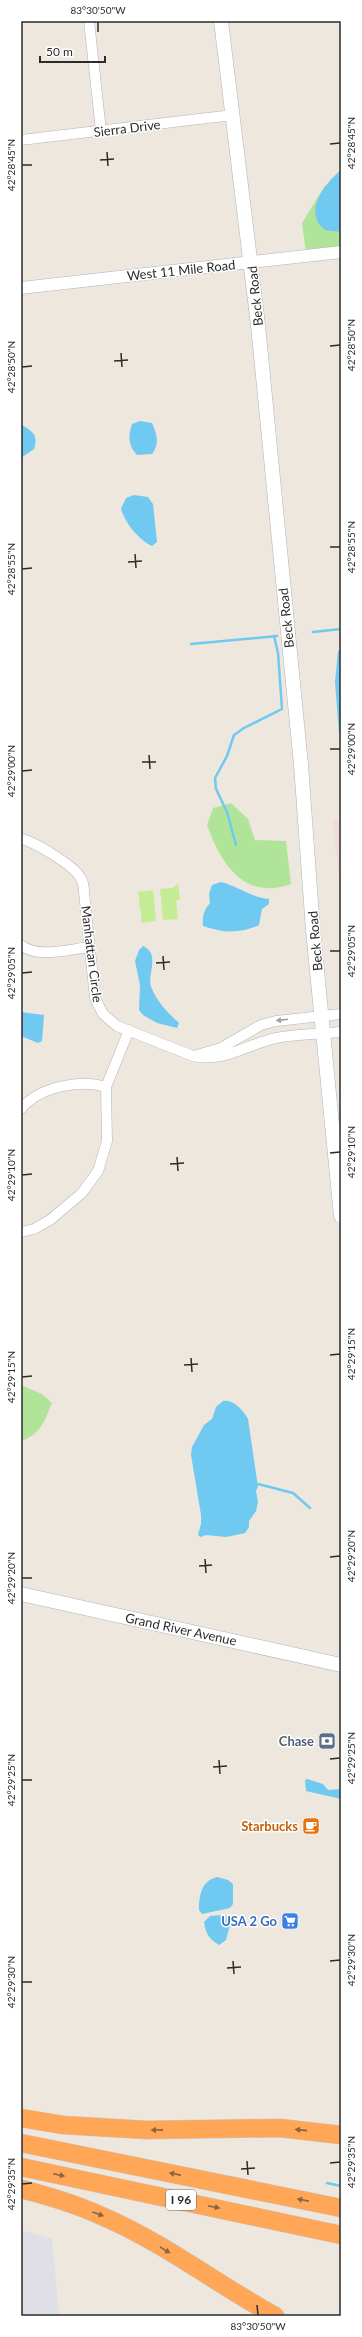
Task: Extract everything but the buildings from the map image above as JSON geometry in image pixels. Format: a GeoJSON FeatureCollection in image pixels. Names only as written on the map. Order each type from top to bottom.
{"type":"FeatureCollection","features":[{"type":"Feature","properties":{"kind":"highway"},"geometry":{"type":"LineString","coordinates":[[21,2118],[64,2125],[147,2130],[280,2128],[340,2134]]}},
{"type":"Feature","properties":{"kind":"highway","name":"I 96"},"geometry":{"type":"LineString","coordinates":[[21,2143],[341,2208]]}},
{"type":"Feature","properties":{"kind":"highway","name":"I 96"},"geometry":{"type":"LineString","coordinates":[[21,2166],[341,2234]]}},
{"type":"Feature","properties":{"kind":"highway"},"geometry":{"type":"LineString","coordinates":[[21,2189],[48,2196],[104,2216],[145,2238],[275,2316]]}},
{"type":"Feature","properties":{"kind":"main road","name":"Beck Road"},"geometry":{"type":"LineString","coordinates":[[221,21],[251,262],[301,765],[321,1017],[341,1216]]}},
{"type":"Feature","properties":{"kind":"main road","name":"Grand River Avenue"},"geometry":{"type":"LineString","coordinates":[[21,1594],[341,1665]]}},
{"type":"Feature","properties":{"kind":"street"},"geometry":{"type":"LineString","coordinates":[[89,21],[101,131]]}},
{"type":"Feature","properties":{"kind":"street","name":"Sierra Drive"},"geometry":{"type":"LineString","coordinates":[[21,140],[233,116]]}},
{"type":"Feature","properties":{"kind":"street","name":"West 11 Mile Road"},"geometry":{"type":"LineString","coordinates":[[21,288],[341,252]]}},
{"type":"Feature","properties":{"kind":"street","name":"Manhattan Circle"},"geometry":{"type":"LineString","coordinates":[[21,839],[32,841],[41,846],[76,871],[81,877],[84,892],[95,998],[98,1008],[109,1020],[129,1030],[194,1056],[206,1059],[218,1058],[269,1040],[341,1032]]}},
{"type":"Feature","properties":{"kind":"street"},"geometry":{"type":"LineString","coordinates":[[21,945],[26,949],[47,952],[90,947]]}},
{"type":"Feature","properties":{"kind":"street"},"geometry":{"type":"LineString","coordinates":[[194,1056],[221,1048],[239,1036],[266,1024],[294,1019],[341,1014]]}},
{"type":"Feature","properties":{"kind":"street"},"geometry":{"type":"LineString","coordinates":[[266,1024],[269,1040]]}},
{"type":"Feature","properties":{"kind":"street"},"geometry":{"type":"LineString","coordinates":[[21,1232],[34,1229],[50,1220],[82,1193],[94,1178],[102,1161],[107,1141],[106,1086],[129,1030]]}},
{"type":"Feature","properties":{"kind":"street"},"geometry":{"type":"LineString","coordinates":[[239,1036],[242,1050]]}},
{"type":"Feature","properties":{"kind":"street"},"geometry":{"type":"LineString","coordinates":[[21,1109],[34,1096],[44,1090],[96,1084],[106,1086]]}},
{"type":"Feature","properties":{"kind":"shaded area"},"geometry":{"type":"Polygon","coordinates":[[[341,819],[341,902],[333,820],[341,819]]]}},
{"type":"Feature","properties":{"kind":"shaded area"},"geometry":{"type":"Polygon","coordinates":[[[21,2230],[52,2239],[59,2316],[21,2316],[21,2230]]]}},
{"type":"Feature","properties":{"kind":"green space"},"geometry":{"type":"Polygon","coordinates":[[[339,173],[341,173],[341,249],[306,253],[302,223],[324,187],[339,173]]]}},
{"type":"Feature","properties":{"kind":"green space"},"geometry":{"type":"Polygon","coordinates":[[[231,803],[248,819],[255,840],[286,841],[291,884],[274,888],[260,887],[247,883],[237,876],[227,865],[219,853],[207,825],[213,808],[231,803]]]}},
{"type":"Feature","properties":{"kind":"green space"},"geometry":{"type":"Polygon","coordinates":[[[178,884],[180,900],[176,900],[178,919],[163,920],[160,889],[172,888],[178,884]]]}},
{"type":"Feature","properties":{"kind":"green space"},"geometry":{"type":"Polygon","coordinates":[[[153,890],[156,921],[142,923],[138,892],[153,890]]]}},
{"type":"Feature","properties":{"kind":"green space"},"geometry":{"type":"Polygon","coordinates":[[[21,1385],[42,1394],[52,1403],[44,1422],[37,1431],[33,1435],[21,1441],[21,1385]]]}},
{"type":"Feature","properties":{"kind":"water"},"geometry":{"type":"Polygon","coordinates":[[[341,170],[341,232],[325,230],[318,223],[316,215],[318,198],[329,182],[341,170]]]}},
{"type":"Feature","properties":{"kind":"water"},"geometry":{"type":"Polygon","coordinates":[[[140,421],[152,423],[155,431],[157,443],[152,454],[137,455],[130,444],[129,436],[132,424],[140,421]]]}},
{"type":"Feature","properties":{"kind":"water"},"geometry":{"type":"Polygon","coordinates":[[[22,425],[32,432],[36,441],[34,449],[21,458],[22,425]]]}},
{"type":"Feature","properties":{"kind":"water"},"geometry":{"type":"Polygon","coordinates":[[[134,495],[148,497],[153,504],[157,542],[152,546],[142,540],[133,530],[121,509],[126,498],[134,495]]]}},
{"type":"Feature","properties":{"kind":"water"},"geometry":{"type":"Polygon","coordinates":[[[341,650],[341,734],[339,733],[335,682],[338,651],[341,650]]]}},
{"type":"Feature","properties":{"kind":"water"},"geometry":{"type":"Polygon","coordinates":[[[221,882],[251,894],[269,899],[269,904],[262,909],[259,925],[245,930],[231,932],[203,926],[203,916],[210,903],[209,894],[212,885],[221,882]]]}},
{"type":"Feature","properties":{"kind":"water"},"geometry":{"type":"Polygon","coordinates":[[[143,946],[149,950],[151,955],[152,966],[150,984],[152,989],[164,1008],[179,1023],[177,1028],[157,1023],[143,1015],[139,1010],[140,985],[135,961],[139,950],[143,946]]]}},
{"type":"Feature","properties":{"kind":"water"},"geometry":{"type":"Polygon","coordinates":[[[21,1012],[44,1015],[42,1041],[38,1043],[21,1036],[21,1012]]]}},
{"type":"Feature","properties":{"kind":"water"},"geometry":{"type":"Polygon","coordinates":[[[223,1401],[231,1402],[241,1409],[248,1419],[258,1487],[256,1491],[258,1502],[256,1511],[249,1521],[249,1527],[245,1533],[226,1537],[206,1535],[201,1537],[198,1535],[201,1524],[201,1515],[191,1455],[192,1447],[204,1425],[212,1419],[216,1407],[223,1401]]]}},
{"type":"Feature","properties":{"kind":"water"},"geometry":{"type":"Polygon","coordinates":[[[307,1779],[323,1784],[328,1790],[341,1789],[341,1799],[306,1791],[305,1780],[307,1779]]]}},
{"type":"Feature","properties":{"kind":"water"},"geometry":{"type":"Polygon","coordinates":[[[217,1877],[228,1880],[233,1884],[233,1904],[230,1908],[202,1914],[199,1910],[200,1894],[207,1882],[217,1877]]]}},
{"type":"Feature","properties":{"kind":"water"},"geometry":{"type":"Polygon","coordinates":[[[210,1916],[228,1916],[230,1925],[226,1940],[219,1945],[208,1936],[204,1922],[210,1916]]]}},
{"type":"Feature","properties":{"kind":"waterway"},"geometry":{"type":"LineString","coordinates":[[313,632],[341,629]]}},
{"type":"Feature","properties":{"kind":"waterway"},"geometry":{"type":"LineString","coordinates":[[236,845],[227,812],[216,789],[215,778],[227,756],[234,735],[244,728],[282,709],[278,653],[274,636]]}},
{"type":"Feature","properties":{"kind":"waterway"},"geometry":{"type":"LineString","coordinates":[[191,644],[277,636]]}},
{"type":"Feature","properties":{"kind":"waterway"},"geometry":{"type":"LineString","coordinates":[[258,1484],[293,1493],[310,1508]]}},
{"type":"Feature","properties":{"kind":"waterway"},"geometry":{"type":"LineString","coordinates":[[327,2183],[341,2186]]}},
{"type":"Feature","properties":{"kind":"place","name":"Chase"},"geometry":{"type":"Point","coordinates":[327,1741]}},
{"type":"Feature","properties":{"kind":"place","name":"Starbucks"},"geometry":{"type":"Point","coordinates":[311,1826]}},
{"type":"Feature","properties":{"kind":"place","name":"USA 2 Go"},"geometry":{"type":"Point","coordinates":[290,1921]}}]}
